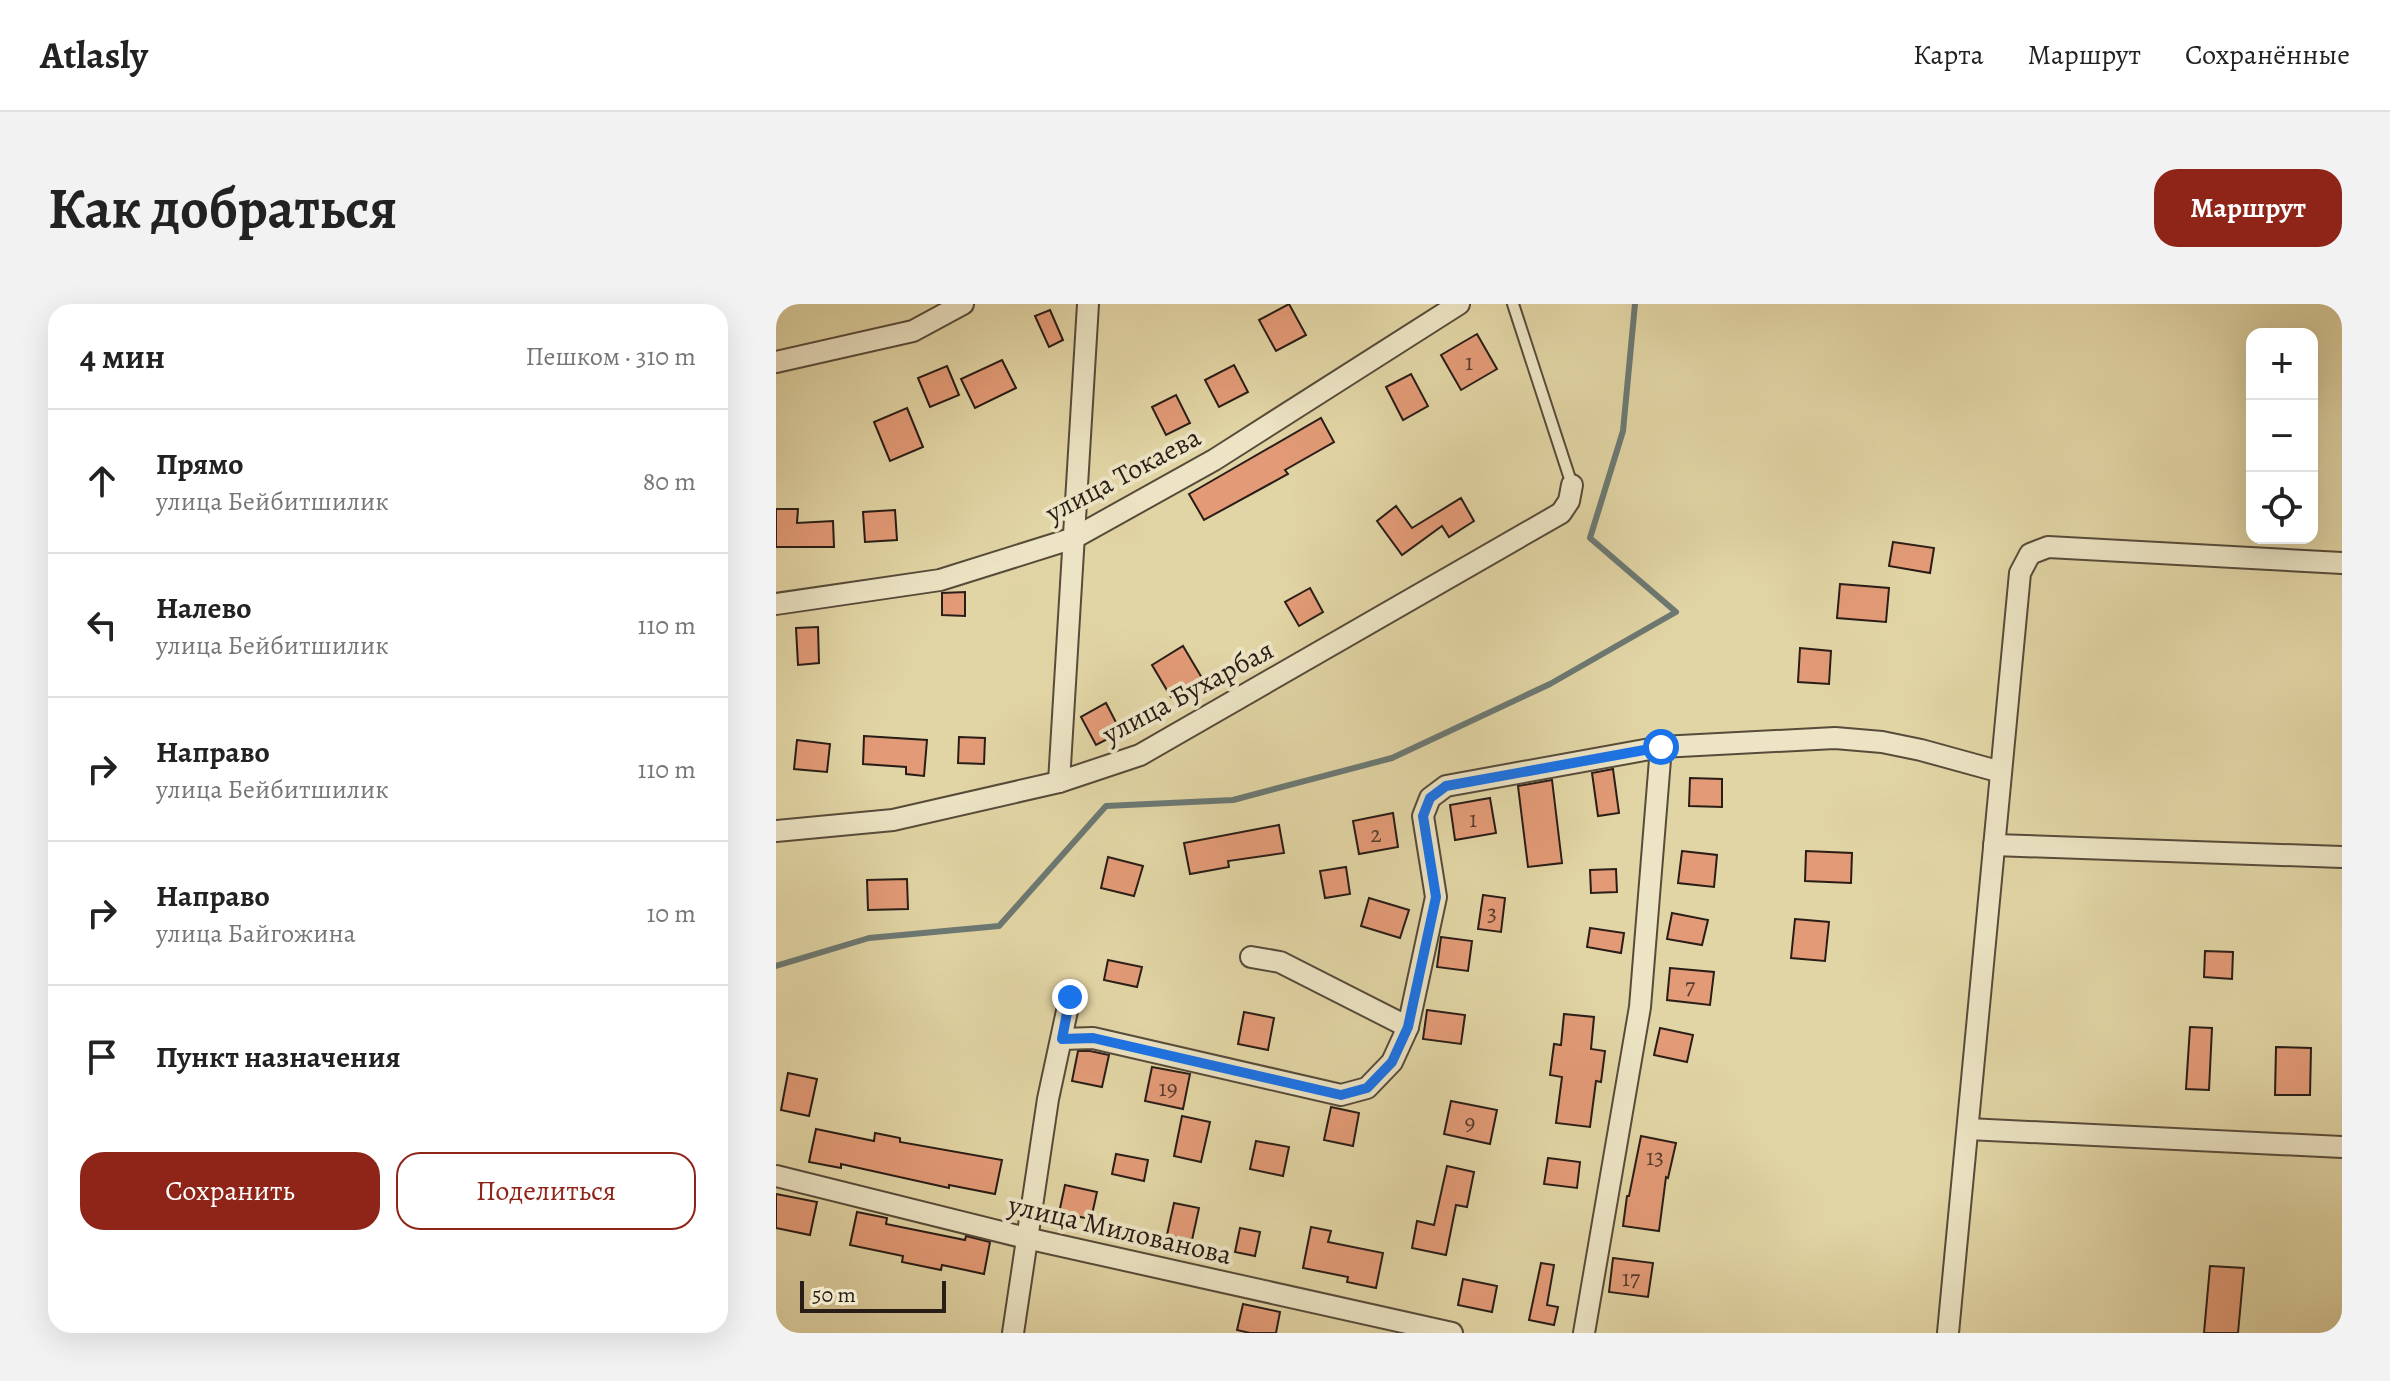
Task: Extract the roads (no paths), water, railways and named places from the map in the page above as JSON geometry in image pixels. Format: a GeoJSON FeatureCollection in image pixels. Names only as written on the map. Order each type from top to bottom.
{"type":"FeatureCollection","features":[{"type":"Feature","properties":{"kind":"street"},"geometry":{"type":"LineString","coordinates":[[776,362],[913,331],[963,304]]}},
{"type":"Feature","properties":{"kind":"street"},"geometry":{"type":"LineString","coordinates":[[1059,782],[1088,304]]}},
{"type":"Feature","properties":{"kind":"street","name":"улица Токаева"},"geometry":{"type":"LineString","coordinates":[[776,604],[940,580],[1074,538],[1214,460],[1459,304]]}},
{"type":"Feature","properties":{"kind":"street","name":"улица Бухарбая"},"geometry":{"type":"LineString","coordinates":[[776,831],[893,820],[1059,782],[1140,755],[1561,513],[1569,501],[1572,485]]}},
{"type":"Feature","properties":{"kind":"street"},"geometry":{"type":"LineString","coordinates":[[1948,1333],[2020,573],[2030,554],[2048,547],[2342,563]]}},
{"type":"Feature","properties":{"kind":"street"},"geometry":{"type":"LineString","coordinates":[[1062,1039],[1093,1038],[1341,1095],[1367,1088],[1392,1062],[1408,1027],[1436,897],[1423,816],[1430,798],[1446,786],[1661,747],[1835,738],[1882,742],[2001,772]]}},
{"type":"Feature","properties":{"kind":"street"},"geometry":{"type":"LineString","coordinates":[[1584,1333],[1640,1007],[1661,747]]}},
{"type":"Feature","properties":{"kind":"street"},"geometry":{"type":"LineString","coordinates":[[1994,845],[2342,857]]}},
{"type":"Feature","properties":{"kind":"street"},"geometry":{"type":"LineString","coordinates":[[1251,957],[1279,951],[1408,1027]]}},
{"type":"Feature","properties":{"kind":"street"},"geometry":{"type":"LineString","coordinates":[[1013,1333],[1048,1099],[1070,997]]}},
{"type":"Feature","properties":{"kind":"street"},"geometry":{"type":"LineString","coordinates":[[1968,1129],[2342,1147]]}},
{"type":"Feature","properties":{"kind":"street","name":"улица Милованова"},"geometry":{"type":"LineString","coordinates":[[776,1176],[1026,1238],[1452,1333]]}},
{"type":"Feature","properties":{"kind":"lane"},"geometry":{"type":"LineString","coordinates":[[1513,304],[1572,485]]}},
{"type":"Feature","properties":{"kind":"waterway"},"geometry":{"type":"LineString","coordinates":[[776,966],[869,938],[999,926],[1106,806],[1233,800],[1392,758],[1550,684],[1676,612],[1590,538],[1623,431],[1635,304]]}}]}
